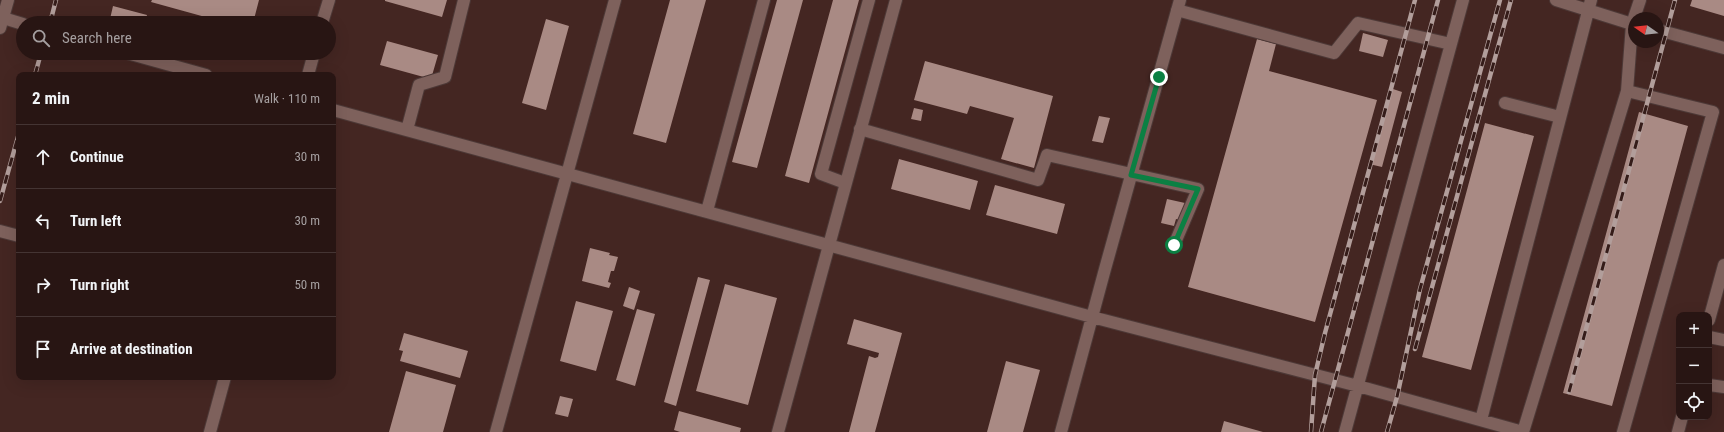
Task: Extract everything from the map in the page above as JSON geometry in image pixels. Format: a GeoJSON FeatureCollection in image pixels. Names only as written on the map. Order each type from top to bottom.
{"type":"FeatureCollection","features":[{"type":"Feature","properties":{"kind":"lane"},"geometry":{"type":"LineString","coordinates":[[8,0],[1,21],[16,23]]}},
{"type":"Feature","properties":{"kind":"lane"},"geometry":{"type":"LineString","coordinates":[[324,16],[328,0]]}},
{"type":"Feature","properties":{"kind":"lane"},"geometry":{"type":"LineString","coordinates":[[407,130],[418,85],[444,77],[464,0]]}},
{"type":"Feature","properties":{"kind":"lane"},"geometry":{"type":"LineString","coordinates":[[496,432],[615,0]]}},
{"type":"Feature","properties":{"kind":"lane"},"geometry":{"type":"LineString","coordinates":[[707,211],[764,0]]}},
{"type":"Feature","properties":{"kind":"lane"},"geometry":{"type":"LineString","coordinates":[[845,183],[821,174],[869,0]]}},
{"type":"Feature","properties":{"kind":"lane"},"geometry":{"type":"LineString","coordinates":[[778,432],[828,244],[896,0]]}},
{"type":"Feature","properties":{"kind":"lane"},"geometry":{"type":"LineString","coordinates":[[1345,432],[1463,0]]}},
{"type":"Feature","properties":{"kind":"lane"},"geometry":{"type":"LineString","coordinates":[[1556,0],[1589,4],[1628,19]]}},
{"type":"Feature","properties":{"kind":"lane"},"geometry":{"type":"LineString","coordinates":[[1637,12],[1640,0]]}},
{"type":"Feature","properties":{"kind":"lane"},"geometry":{"type":"LineString","coordinates":[[1481,420],[1589,4]]}},
{"type":"Feature","properties":{"kind":"lane"},"geometry":{"type":"LineString","coordinates":[[1061,432],[1179,5],[1334,53],[1358,23],[1451,44]]}},
{"type":"Feature","properties":{"kind":"lane"},"geometry":{"type":"LineString","coordinates":[[1664,32],[1724,48]]}},
{"type":"Feature","properties":{"kind":"lane"},"geometry":{"type":"LineString","coordinates":[[336,111],[1092,317],[1358,386],[1523,432],[1627,91],[1631,48]]}},
{"type":"Feature","properties":{"kind":"lane"},"geometry":{"type":"LineString","coordinates":[[145,60],[170,70],[184,72]]}},
{"type":"Feature","properties":{"kind":"lane"},"geometry":{"type":"LineString","coordinates":[[309,72],[312,60]]}},
{"type":"Feature","properties":{"kind":"lane"},"geometry":{"type":"LineString","coordinates":[[1623,432],[1713,112],[1627,91]]}},
{"type":"Feature","properties":{"kind":"lane"},"geometry":{"type":"LineString","coordinates":[[1504,103],[1560,117]]}},
{"type":"Feature","properties":{"kind":"lane"},"geometry":{"type":"LineString","coordinates":[[860,129],[1038,180],[1047,155],[1198,189],[1174,245]]}},
{"type":"Feature","properties":{"kind":"lane"},"geometry":{"type":"LineString","coordinates":[[0,231],[16,235]]}},
{"type":"Feature","properties":{"kind":"lane"},"geometry":{"type":"LineString","coordinates":[[1711,312],[1724,265]]}},
{"type":"Feature","properties":{"kind":"lane"},"geometry":{"type":"LineString","coordinates":[[1712,337],[1724,340]]}},
{"type":"Feature","properties":{"kind":"lane"},"geometry":{"type":"LineString","coordinates":[[210,432],[224,380]]}},
{"type":"Feature","properties":{"kind":"lane"},"geometry":{"type":"LineString","coordinates":[[1712,385],[1724,387]]}},
{"type":"Feature","properties":{"kind":"lane"},"geometry":{"type":"LineString","coordinates":[[1678,432],[1681,420]]}},
{"type":"Feature","properties":{"kind":"shaded area"},"geometry":{"type":"Polygon","coordinates":[[[0,0],[1724,0],[1724,432],[0,432],[0,0]]]}},
{"type":"Feature","properties":{"kind":"building"},"geometry":{"type":"Polygon","coordinates":[[[152,0],[259,0],[255,16],[202,16],[151,2],[152,0]]]}},
{"type":"Feature","properties":{"kind":"building"},"geometry":{"type":"Polygon","coordinates":[[[385,0],[447,0],[442,17],[385,0]]]}},
{"type":"Feature","properties":{"kind":"building"},"geometry":{"type":"Polygon","coordinates":[[[670,0],[706,0],[666,143],[633,134],[670,0]]]}},
{"type":"Feature","properties":{"kind":"building"},"geometry":{"type":"Polygon","coordinates":[[[777,0],[803,0],[757,168],[732,162],[777,0]]]}},
{"type":"Feature","properties":{"kind":"building"},"geometry":{"type":"Polygon","coordinates":[[[833,0],[859,0],[809,183],[785,176],[833,0]]]}},
{"type":"Feature","properties":{"kind":"building"},"geometry":{"type":"Polygon","coordinates":[[[1692,0],[1724,0],[1724,16],[1690,6],[1692,0]]]}},
{"type":"Feature","properties":{"kind":"building"},"geometry":{"type":"Polygon","coordinates":[[[113,6],[147,15],[147,16],[111,16],[113,6]]]}},
{"type":"Feature","properties":{"kind":"building"},"geometry":{"type":"Polygon","coordinates":[[[546,19],[569,26],[546,110],[522,103],[546,19]]]}},
{"type":"Feature","properties":{"kind":"building"},"geometry":{"type":"Polygon","coordinates":[[[1363,33],[1388,40],[1383,57],[1359,51],[1363,33]]]}},
{"type":"Feature","properties":{"kind":"building"},"geometry":{"type":"Polygon","coordinates":[[[1257,39],[1276,44],[1269,71],[1377,100],[1315,322],[1188,287],[1257,39]]]}},
{"type":"Feature","properties":{"kind":"building"},"geometry":{"type":"Polygon","coordinates":[[[387,41],[438,55],[431,79],[380,65],[387,41]]]}},
{"type":"Feature","properties":{"kind":"building"},"geometry":{"type":"Polygon","coordinates":[[[925,61],[1053,96],[1034,168],[1001,159],[1014,118],[970,106],[967,114],[914,100],[925,61]]]}},
{"type":"Feature","properties":{"kind":"building"},"geometry":{"type":"Polygon","coordinates":[[[1390,88],[1402,92],[1382,167],[1369,164],[1390,88]]]}},
{"type":"Feature","properties":{"kind":"building"},"geometry":{"type":"Polygon","coordinates":[[[914,108],[923,110],[921,121],[911,119],[914,108]]]}},
{"type":"Feature","properties":{"kind":"building"},"geometry":{"type":"Polygon","coordinates":[[[1639,112],[1688,126],[1612,406],[1563,393],[1639,112]]]}},
{"type":"Feature","properties":{"kind":"building"},"geometry":{"type":"Polygon","coordinates":[[[1099,116],[1110,118],[1103,143],[1092,141],[1099,116]]]}},
{"type":"Feature","properties":{"kind":"building"},"geometry":{"type":"Polygon","coordinates":[[[1485,123],[1534,136],[1471,370],[1422,357],[1485,123]]]}},
{"type":"Feature","properties":{"kind":"building"},"geometry":{"type":"Polygon","coordinates":[[[899,159],[978,181],[970,210],[891,189],[899,159]]]}},
{"type":"Feature","properties":{"kind":"building"},"geometry":{"type":"Polygon","coordinates":[[[995,185],[1065,204],[1057,234],[986,215],[995,185]]]}},
{"type":"Feature","properties":{"kind":"building"},"geometry":{"type":"Polygon","coordinates":[[[1167,199],[1185,203],[1180,220],[1176,219],[1174,226],[1161,223],[1167,199]]]}},
{"type":"Feature","properties":{"kind":"building"},"geometry":{"type":"Polygon","coordinates":[[[590,248],[610,253],[609,255],[618,257],[614,271],[611,271],[608,282],[611,283],[609,288],[582,281],[590,248]]]}},
{"type":"Feature","properties":{"kind":"building"},"geometry":{"type":"Polygon","coordinates":[[[698,277],[710,280],[676,406],[664,402],[698,277]]]}},
{"type":"Feature","properties":{"kind":"building"},"geometry":{"type":"Polygon","coordinates":[[[725,284],[777,298],[748,405],[696,391],[725,284]]]}},
{"type":"Feature","properties":{"kind":"building"},"geometry":{"type":"Polygon","coordinates":[[[629,287],[640,291],[634,310],[623,306],[629,287]]]}},
{"type":"Feature","properties":{"kind":"building"},"geometry":{"type":"Polygon","coordinates":[[[576,301],[613,311],[596,371],[560,361],[576,301]]]}},
{"type":"Feature","properties":{"kind":"building"},"geometry":{"type":"Polygon","coordinates":[[[637,309],[655,314],[635,386],[616,380],[637,309]]]}},
{"type":"Feature","properties":{"kind":"building"},"geometry":{"type":"Polygon","coordinates":[[[854,319],[902,333],[875,432],[849,432],[869,356],[875,358],[878,357],[879,353],[847,344],[854,319]]]}},
{"type":"Feature","properties":{"kind":"building"},"geometry":{"type":"Polygon","coordinates":[[[404,333],[468,351],[460,378],[400,361],[403,351],[399,350],[404,333]]]}},
{"type":"Feature","properties":{"kind":"building"},"geometry":{"type":"Polygon","coordinates":[[[1006,361],[1040,370],[1023,432],[987,432],[1006,361]]]}},
{"type":"Feature","properties":{"kind":"building"},"geometry":{"type":"Polygon","coordinates":[[[406,371],[456,385],[443,432],[389,432],[406,371]]]}},
{"type":"Feature","properties":{"kind":"building"},"geometry":{"type":"Polygon","coordinates":[[[560,396],[573,399],[568,417],[555,414],[560,396]]]}},
{"type":"Feature","properties":{"kind":"building"},"geometry":{"type":"Polygon","coordinates":[[[679,411],[741,428],[740,432],[680,432],[674,430],[679,411]]]}},
{"type":"Feature","properties":{"kind":"building"},"geometry":{"type":"Polygon","coordinates":[[[1224,421],[1263,432],[1221,432],[1224,421]]]}},
{"type":"Feature","properties":{"kind":"railway"},"geometry":{"type":"LineString","coordinates":[[52,16],[56,0]]}},
{"type":"Feature","properties":{"kind":"railway"},"geometry":{"type":"LineString","coordinates":[[1311,432],[1315,375],[1325,333],[1415,0]]}},
{"type":"Feature","properties":{"kind":"railway"},"geometry":{"type":"LineString","coordinates":[[1321,432],[1438,0]]}},
{"type":"Feature","properties":{"kind":"railway"},"geometry":{"type":"LineString","coordinates":[[1387,432],[1397,397],[1420,289],[1500,0]]}},
{"type":"Feature","properties":{"kind":"railway"},"geometry":{"type":"LineString","coordinates":[[1415,349],[1511,0]]}},
{"type":"Feature","properties":{"kind":"railway"},"geometry":{"type":"LineString","coordinates":[[1569,392],[1675,0]]}},
{"type":"Feature","properties":{"kind":"railway"},"geometry":{"type":"LineString","coordinates":[[36,72],[39,60]]}},
{"type":"Feature","properties":{"kind":"railway"},"geometry":{"type":"LineString","coordinates":[[0,201],[16,144]]}},
{"type":"Feature","properties":{"kind":"route"},"geometry":{"type":"LineString","coordinates":[[1159,77],[1131,175],[1198,189],[1174,245]]}}]}
